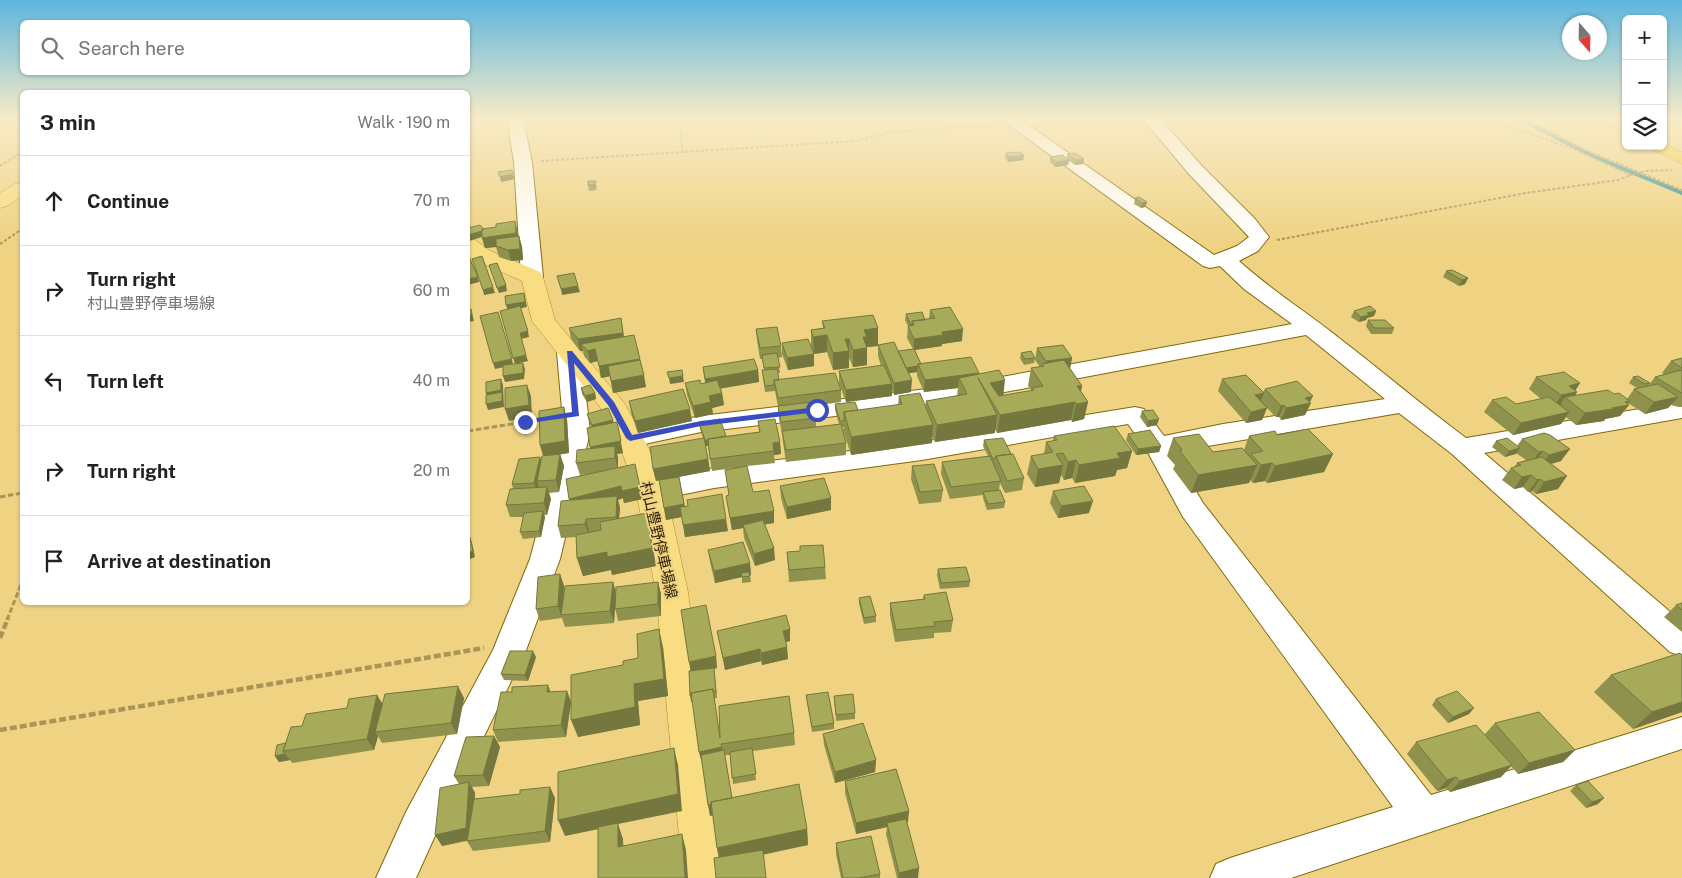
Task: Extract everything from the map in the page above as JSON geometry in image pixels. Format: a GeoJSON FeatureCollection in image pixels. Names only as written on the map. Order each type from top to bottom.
{"type":"FeatureCollection","features":[{"type":"Feature","properties":{"kind":"main road"},"geometry":{"type":"LineString","coordinates":[[0,202],[20,189]]}},
{"type":"Feature","properties":{"kind":"main road"},"geometry":{"type":"LineString","coordinates":[[470,245],[483,256],[532,277]]}},
{"type":"Feature","properties":{"kind":"main road","name":"村山豊野停車場線"},"geometry":{"type":"LineString","coordinates":[[532,277],[544,321],[612,404],[630,438],[651,491],[672,592],[704,878]]}},
{"type":"Feature","properties":{"kind":"street"},"geometry":{"type":"LineString","coordinates":[[1066,160],[1210,262],[1226,260],[1256,243],[1259,237],[1246,220],[1188,160]]}},
{"type":"Feature","properties":{"kind":"street"},"geometry":{"type":"LineString","coordinates":[[523,162],[532,277]]}},
{"type":"Feature","properties":{"kind":"street"},"geometry":{"type":"LineString","coordinates":[[1226,260],[1252,284],[1311,327],[1386,386],[1404,404],[1461,448],[1682,642]]}},
{"type":"Feature","properties":{"kind":"street"},"geometry":{"type":"LineString","coordinates":[[630,438],[701,424],[952,394],[1311,327]]}},
{"type":"Feature","properties":{"kind":"street"},"geometry":{"type":"LineString","coordinates":[[396,878],[420,825],[511,643],[545,559],[578,432],[570,353]]}},
{"type":"Feature","properties":{"kind":"street"},"geometry":{"type":"LineString","coordinates":[[1157,446],[1223,433],[1404,404]]}},
{"type":"Feature","properties":{"kind":"street"},"geometry":{"type":"LineString","coordinates":[[1461,448],[1682,410]]}},
{"type":"Feature","properties":{"kind":"street"},"geometry":{"type":"LineString","coordinates":[[651,491],[714,478],[922,451],[1135,415],[1157,446],[1193,510],[1424,817]]}},
{"type":"Feature","properties":{"kind":"street"},"geometry":{"type":"LineString","coordinates":[[1230,878],[1682,734]]}},
{"type":"Feature","properties":{"kind":"path"},"geometry":{"type":"LineString","coordinates":[[523,162],[555,160]]}},
{"type":"Feature","properties":{"kind":"path"},"geometry":{"type":"LineString","coordinates":[[1598,160],[1631,175]]}},
{"type":"Feature","properties":{"kind":"path"},"geometry":{"type":"LineString","coordinates":[[1608,160],[1682,190]]}},
{"type":"Feature","properties":{"kind":"path"},"geometry":{"type":"LineString","coordinates":[[1256,243],[1526,194],[1618,180],[1638,173],[1677,164]]}},
{"type":"Feature","properties":{"kind":"path"},"geometry":{"type":"LineString","coordinates":[[0,244],[20,230]]}},
{"type":"Feature","properties":{"kind":"path"},"geometry":{"type":"LineString","coordinates":[[470,431],[577,414]]}},
{"type":"Feature","properties":{"kind":"path"},"geometry":{"type":"LineString","coordinates":[[0,497],[20,493]]}},
{"type":"Feature","properties":{"kind":"path"},"geometry":{"type":"LineString","coordinates":[[0,638],[20,587]]}},
{"type":"Feature","properties":{"kind":"path"},"geometry":{"type":"LineString","coordinates":[[0,730],[511,643]]}},
{"type":"Feature","properties":{"kind":"building"},"geometry":{"type":"Polygon","coordinates":[[[1054,160],[1069,160],[1056,162],[1054,160]]]}},
{"type":"Feature","properties":{"kind":"building"},"geometry":{"type":"Polygon","coordinates":[[[512,170],[513,174],[500,177],[498,172],[512,170]]]}},
{"type":"Feature","properties":{"kind":"building"},"geometry":{"type":"Polygon","coordinates":[[[588,181],[596,181],[595,185],[588,185],[588,181]]]}},
{"type":"Feature","properties":{"kind":"building"},"geometry":{"type":"Polygon","coordinates":[[[1139,197],[1147,202],[1142,203],[1135,198],[1139,197]]]}},
{"type":"Feature","properties":{"kind":"building"},"geometry":{"type":"Polygon","coordinates":[[[515,221],[516,233],[482,238],[482,229],[496,227],[496,224],[515,221]]]}},
{"type":"Feature","properties":{"kind":"building"},"geometry":{"type":"Polygon","coordinates":[[[480,225],[484,229],[470,234],[470,228],[480,225]]]}},
{"type":"Feature","properties":{"kind":"building"},"geometry":{"type":"Polygon","coordinates":[[[519,236],[520,249],[508,250],[496,246],[496,239],[519,236]]]}},
{"type":"Feature","properties":{"kind":"building"},"geometry":{"type":"Polygon","coordinates":[[[482,256],[493,287],[483,290],[472,259],[482,256]]]}},
{"type":"Feature","properties":{"kind":"building"},"geometry":{"type":"Polygon","coordinates":[[[470,259],[478,277],[470,279],[470,259]]]}},
{"type":"Feature","properties":{"kind":"building"},"geometry":{"type":"Polygon","coordinates":[[[497,263],[506,285],[497,288],[489,265],[497,263]]]}},
{"type":"Feature","properties":{"kind":"building"},"geometry":{"type":"Polygon","coordinates":[[[1452,270],[1468,278],[1462,280],[1446,271],[1452,270]]]}},
{"type":"Feature","properties":{"kind":"building"},"geometry":{"type":"Polygon","coordinates":[[[574,273],[578,286],[561,289],[557,276],[574,273]]]}},
{"type":"Feature","properties":{"kind":"building"},"geometry":{"type":"Polygon","coordinates":[[[524,293],[525,302],[506,305],[505,296],[524,293]]]}},
{"type":"Feature","properties":{"kind":"building"},"geometry":{"type":"Polygon","coordinates":[[[520,306],[528,331],[520,333],[526,355],[513,358],[500,311],[520,306]]]}},
{"type":"Feature","properties":{"kind":"building"},"geometry":{"type":"Polygon","coordinates":[[[1370,306],[1376,311],[1367,313],[1369,315],[1361,317],[1354,311],[1370,306]]]}},
{"type":"Feature","properties":{"kind":"building"},"geometry":{"type":"Polygon","coordinates":[[[950,307],[963,329],[942,332],[943,335],[914,339],[908,326],[914,325],[912,321],[935,318],[930,310],[950,307]]]}},
{"type":"Feature","properties":{"kind":"building"},"geometry":{"type":"Polygon","coordinates":[[[498,312],[512,359],[493,363],[480,316],[498,312]]]}},
{"type":"Feature","properties":{"kind":"building"},"geometry":{"type":"Polygon","coordinates":[[[922,312],[925,320],[912,321],[911,325],[906,314],[922,312]]]}},
{"type":"Feature","properties":{"kind":"building"},"geometry":{"type":"Polygon","coordinates":[[[873,315],[878,328],[864,330],[867,337],[863,337],[867,348],[853,350],[849,339],[845,339],[849,351],[833,353],[827,335],[813,337],[811,330],[825,328],[822,321],[873,315]]]}},
{"type":"Feature","properties":{"kind":"building"},"geometry":{"type":"Polygon","coordinates":[[[621,318],[623,333],[578,339],[569,328],[621,318]]]}},
{"type":"Feature","properties":{"kind":"building"},"geometry":{"type":"Polygon","coordinates":[[[1368,320],[1385,320],[1394,328],[1374,328],[1368,320]]]}},
{"type":"Feature","properties":{"kind":"building"},"geometry":{"type":"Polygon","coordinates":[[[777,327],[781,346],[760,348],[756,329],[777,327]]]}},
{"type":"Feature","properties":{"kind":"building"},"geometry":{"type":"Polygon","coordinates":[[[634,335],[640,359],[599,366],[595,349],[588,351],[581,344],[634,335]]]}},
{"type":"Feature","properties":{"kind":"building"},"geometry":{"type":"Polygon","coordinates":[[[808,339],[814,354],[787,358],[782,343],[808,339]]]}},
{"type":"Feature","properties":{"kind":"building"},"geometry":{"type":"Polygon","coordinates":[[[894,342],[912,380],[894,383],[878,345],[894,342]]]}},
{"type":"Feature","properties":{"kind":"building"},"geometry":{"type":"Polygon","coordinates":[[[1063,345],[1072,358],[1046,361],[1037,348],[1063,345]]]}},
{"type":"Feature","properties":{"kind":"building"},"geometry":{"type":"Polygon","coordinates":[[[914,349],[921,364],[906,368],[898,351],[914,349]]]}},
{"type":"Feature","properties":{"kind":"building"},"geometry":{"type":"Polygon","coordinates":[[[1031,351],[1035,358],[1025,359],[1021,353],[1031,351]]]}},
{"type":"Feature","properties":{"kind":"building"},"geometry":{"type":"Polygon","coordinates":[[[777,353],[780,367],[764,368],[762,355],[777,353]]]}},
{"type":"Feature","properties":{"kind":"building"},"geometry":{"type":"Polygon","coordinates":[[[971,357],[979,373],[925,380],[918,364],[971,357]]]}},
{"type":"Feature","properties":{"kind":"building"},"geometry":{"type":"Polygon","coordinates":[[[1682,358],[1682,368],[1671,361],[1682,358]]]}},
{"type":"Feature","properties":{"kind":"building"},"geometry":{"type":"Polygon","coordinates":[[[754,359],[758,370],[705,379],[703,367],[754,359]]]}},
{"type":"Feature","properties":{"kind":"building"},"geometry":{"type":"Polygon","coordinates":[[[640,360],[644,375],[611,381],[608,366],[640,360]]]}},
{"type":"Feature","properties":{"kind":"building"},"geometry":{"type":"Polygon","coordinates":[[[1064,360],[1082,386],[1077,386],[1088,402],[1076,404],[1075,402],[1000,415],[978,378],[997,415],[937,425],[926,401],[967,394],[959,378],[999,370],[1005,380],[990,383],[999,396],[1034,390],[1032,388],[1043,386],[1031,368],[1064,360]]]}},
{"type":"Feature","properties":{"kind":"building"},"geometry":{"type":"Polygon","coordinates":[[[523,363],[523,373],[503,376],[503,365],[523,363]]]}},
{"type":"Feature","properties":{"kind":"building"},"geometry":{"type":"Polygon","coordinates":[[[884,365],[892,384],[846,390],[839,371],[884,365]]]}},
{"type":"Feature","properties":{"kind":"building"},"geometry":{"type":"Polygon","coordinates":[[[777,369],[779,380],[774,380],[774,385],[765,386],[762,370],[777,369]]]}},
{"type":"Feature","properties":{"kind":"building"},"geometry":{"type":"Polygon","coordinates":[[[682,370],[683,376],[669,378],[667,372],[682,370]]]}},
{"type":"Feature","properties":{"kind":"building"},"geometry":{"type":"Polygon","coordinates":[[[1681,370],[1682,393],[1655,377],[1681,370]]]}},
{"type":"Feature","properties":{"kind":"building"},"geometry":{"type":"Polygon","coordinates":[[[1564,372],[1580,383],[1569,386],[1577,392],[1561,395],[1536,377],[1564,372]]]}},
{"type":"Feature","properties":{"kind":"building"},"geometry":{"type":"Polygon","coordinates":[[[835,373],[841,390],[778,398],[774,380],[835,373]]]}},
{"type":"Feature","properties":{"kind":"building"},"geometry":{"type":"Polygon","coordinates":[[[1246,375],[1264,393],[1255,395],[1267,408],[1251,412],[1222,379],[1246,375]]]}},
{"type":"Feature","properties":{"kind":"building"},"geometry":{"type":"Polygon","coordinates":[[[1638,376],[1650,383],[1645,384],[1633,377],[1638,376]]]}},
{"type":"Feature","properties":{"kind":"building"},"geometry":{"type":"Polygon","coordinates":[[[501,379],[501,390],[486,393],[486,382],[501,379]]]}},
{"type":"Feature","properties":{"kind":"building"},"geometry":{"type":"Polygon","coordinates":[[[700,380],[701,384],[717,380],[722,393],[709,396],[711,402],[693,406],[685,383],[700,380]]]}},
{"type":"Feature","properties":{"kind":"building"},"geometry":{"type":"Polygon","coordinates":[[[1297,381],[1313,396],[1305,398],[1311,403],[1286,408],[1284,405],[1281,406],[1265,389],[1297,381]]]}},
{"type":"Feature","properties":{"kind":"building"},"geometry":{"type":"Polygon","coordinates":[[[1658,384],[1678,397],[1654,402],[1634,389],[1658,384]]]}},
{"type":"Feature","properties":{"kind":"building"},"geometry":{"type":"Polygon","coordinates":[[[527,385],[529,405],[505,409],[505,388],[527,385]]]}},
{"type":"Feature","properties":{"kind":"building"},"geometry":{"type":"Polygon","coordinates":[[[590,385],[595,393],[585,396],[581,388],[590,385]]]}},
{"type":"Feature","properties":{"kind":"building"},"geometry":{"type":"Polygon","coordinates":[[[683,389],[690,409],[635,421],[629,401],[683,389]]]}},
{"type":"Feature","properties":{"kind":"building"},"geometry":{"type":"Polygon","coordinates":[[[1608,390],[1614,394],[1619,393],[1630,401],[1625,402],[1629,405],[1585,413],[1565,397],[1608,390]]]}},
{"type":"Feature","properties":{"kind":"building"},"geometry":{"type":"Polygon","coordinates":[[[502,392],[502,401],[486,404],[486,395],[502,392]]]}},
{"type":"Feature","properties":{"kind":"building"},"geometry":{"type":"Polygon","coordinates":[[[920,393],[933,425],[851,437],[844,412],[902,404],[899,396],[920,393]]]}},
{"type":"Feature","properties":{"kind":"building"},"geometry":{"type":"Polygon","coordinates":[[[1506,397],[1516,404],[1549,397],[1569,412],[1521,423],[1492,400],[1506,397]]]}},
{"type":"Feature","properties":{"kind":"building"},"geometry":{"type":"Polygon","coordinates":[[[812,402],[816,418],[781,422],[778,406],[812,402]]]}},
{"type":"Feature","properties":{"kind":"building"},"geometry":{"type":"Polygon","coordinates":[[[855,402],[858,410],[844,412],[844,421],[840,421],[835,404],[855,402]]]}},
{"type":"Feature","properties":{"kind":"building"},"geometry":{"type":"Polygon","coordinates":[[[564,407],[565,441],[540,445],[539,411],[564,407]]]}},
{"type":"Feature","properties":{"kind":"building"},"geometry":{"type":"Polygon","coordinates":[[[608,408],[613,420],[592,425],[587,414],[608,408]]]}},
{"type":"Feature","properties":{"kind":"building"},"geometry":{"type":"Polygon","coordinates":[[[1153,410],[1159,419],[1148,421],[1142,411],[1153,410]]]}},
{"type":"Feature","properties":{"kind":"building"},"geometry":{"type":"Polygon","coordinates":[[[720,419],[726,436],[705,440],[699,423],[720,419]]]}},
{"type":"Feature","properties":{"kind":"building"},"geometry":{"type":"Polygon","coordinates":[[[775,419],[780,442],[773,443],[774,451],[710,459],[708,439],[760,432],[758,421],[775,419]]]}},
{"type":"Feature","properties":{"kind":"building"},"geometry":{"type":"Polygon","coordinates":[[[617,422],[621,441],[590,447],[587,428],[617,422]]]}},
{"type":"Feature","properties":{"kind":"building"},"geometry":{"type":"Polygon","coordinates":[[[841,424],[846,443],[786,450],[782,431],[841,424]]]}},
{"type":"Feature","properties":{"kind":"building"},"geometry":{"type":"Polygon","coordinates":[[[1114,426],[1132,451],[1117,453],[1120,458],[1079,465],[1076,460],[1068,462],[1063,453],[1056,454],[1063,465],[1038,469],[1031,456],[1053,452],[1046,442],[1057,440],[1054,436],[1114,426]]]}},
{"type":"Feature","properties":{"kind":"building"},"geometry":{"type":"Polygon","coordinates":[[[1308,429],[1333,454],[1275,466],[1272,463],[1261,465],[1251,454],[1263,451],[1249,436],[1275,431],[1277,435],[1308,429]]]}},
{"type":"Feature","properties":{"kind":"building"},"geometry":{"type":"Polygon","coordinates":[[[1150,430],[1161,446],[1138,449],[1128,434],[1150,430]]]}},
{"type":"Feature","properties":{"kind":"building"},"geometry":{"type":"Polygon","coordinates":[[[1544,433],[1570,449],[1549,455],[1543,451],[1539,452],[1522,439],[1544,433]]]}},
{"type":"Feature","properties":{"kind":"building"},"geometry":{"type":"Polygon","coordinates":[[[1199,434],[1213,452],[1242,448],[1257,465],[1198,475],[1173,438],[1199,434]]]}},
{"type":"Feature","properties":{"kind":"building"},"geometry":{"type":"Polygon","coordinates":[[[704,438],[708,459],[653,469],[650,447],[704,438]]]}},
{"type":"Feature","properties":{"kind":"building"},"geometry":{"type":"Polygon","coordinates":[[[1003,438],[1011,454],[996,456],[993,459],[984,440],[1003,438]]]}},
{"type":"Feature","properties":{"kind":"building"},"geometry":{"type":"Polygon","coordinates":[[[1507,438],[1520,448],[1509,451],[1496,441],[1507,438]]]}},
{"type":"Feature","properties":{"kind":"building"},"geometry":{"type":"Polygon","coordinates":[[[615,446],[615,458],[576,463],[577,450],[615,446]]]}},
{"type":"Feature","properties":{"kind":"building"},"geometry":{"type":"Polygon","coordinates":[[[560,454],[556,480],[537,481],[542,456],[560,454]]]}},
{"type":"Feature","properties":{"kind":"building"},"geometry":{"type":"Polygon","coordinates":[[[1013,454],[1024,478],[1007,481],[996,456],[1013,454]]]}},
{"type":"Feature","properties":{"kind":"building"},"geometry":{"type":"Polygon","coordinates":[[[990,456],[1001,481],[951,487],[942,462],[990,456]]]}},
{"type":"Feature","properties":{"kind":"building"},"geometry":{"type":"Polygon","coordinates":[[[540,457],[534,483],[512,484],[519,459],[540,457]]]}},
{"type":"Feature","properties":{"kind":"building"},"geometry":{"type":"Polygon","coordinates":[[[1542,457],[1567,476],[1544,482],[1540,479],[1537,480],[1531,475],[1522,477],[1511,468],[1521,465],[1517,463],[1542,457]]]}},
{"type":"Feature","properties":{"kind":"building"},"geometry":{"type":"Polygon","coordinates":[[[635,464],[640,487],[622,491],[621,486],[569,499],[566,479],[635,464]]]}},
{"type":"Feature","properties":{"kind":"building"},"geometry":{"type":"Polygon","coordinates":[[[934,464],[943,490],[920,492],[912,466],[934,464]]]}},
{"type":"Feature","properties":{"kind":"building"},"geometry":{"type":"Polygon","coordinates":[[[747,466],[753,492],[769,490],[774,511],[730,518],[726,496],[729,495],[725,470],[747,466]]]}},
{"type":"Feature","properties":{"kind":"building"},"geometry":{"type":"Polygon","coordinates":[[[679,477],[684,504],[664,508],[659,480],[679,477]]]}},
{"type":"Feature","properties":{"kind":"building"},"geometry":{"type":"Polygon","coordinates":[[[824,478],[831,498],[787,507],[780,486],[824,478]]]}},
{"type":"Feature","properties":{"kind":"building"},"geometry":{"type":"Polygon","coordinates":[[[1084,486],[1093,501],[1061,506],[1053,491],[1084,486]]]}},
{"type":"Feature","properties":{"kind":"building"},"geometry":{"type":"Polygon","coordinates":[[[547,487],[544,503],[506,505],[510,489],[547,487]]]}},
{"type":"Feature","properties":{"kind":"building"},"geometry":{"type":"Polygon","coordinates":[[[1000,490],[1005,502],[988,504],[983,492],[1000,490]]]}},
{"type":"Feature","properties":{"kind":"building"},"geometry":{"type":"Polygon","coordinates":[[[722,494],[726,519],[683,525],[680,507],[688,506],[687,500],[722,494]]]}},
{"type":"Feature","properties":{"kind":"building"},"geometry":{"type":"Polygon","coordinates":[[[617,496],[616,517],[586,519],[585,524],[558,526],[561,501],[617,496]]]}},
{"type":"Feature","properties":{"kind":"building"},"geometry":{"type":"Polygon","coordinates":[[[543,511],[539,531],[520,532],[524,513],[543,511]]]}},
{"type":"Feature","properties":{"kind":"building"},"geometry":{"type":"Polygon","coordinates":[[[647,513],[652,548],[607,557],[607,552],[577,558],[576,535],[601,530],[600,522],[647,513]]]}},
{"type":"Feature","properties":{"kind":"building"},"geometry":{"type":"Polygon","coordinates":[[[763,520],[774,548],[754,554],[743,525],[763,520]]]}},
{"type":"Feature","properties":{"kind":"building"},"geometry":{"type":"Polygon","coordinates":[[[470,537],[473,551],[470,552],[470,537]]]}},
{"type":"Feature","properties":{"kind":"building"},"geometry":{"type":"Polygon","coordinates":[[[743,542],[750,563],[714,571],[708,550],[743,542]]]}},
{"type":"Feature","properties":{"kind":"building"},"geometry":{"type":"Polygon","coordinates":[[[823,545],[825,567],[789,570],[787,552],[800,551],[800,546],[823,545]]]}},
{"type":"Feature","properties":{"kind":"building"},"geometry":{"type":"Polygon","coordinates":[[[966,567],[970,581],[941,583],[938,569],[966,567]]]}},
{"type":"Feature","properties":{"kind":"building"},"geometry":{"type":"Polygon","coordinates":[[[749,572],[750,576],[742,577],[741,573],[749,572]]]}},
{"type":"Feature","properties":{"kind":"building"},"geometry":{"type":"Polygon","coordinates":[[[560,574],[558,606],[536,609],[538,577],[560,574]]]}},
{"type":"Feature","properties":{"kind":"building"},"geometry":{"type":"Polygon","coordinates":[[[613,582],[610,611],[561,615],[565,586],[613,582]]]}},
{"type":"Feature","properties":{"kind":"building"},"geometry":{"type":"Polygon","coordinates":[[[658,582],[658,604],[615,609],[616,587],[658,582]]]}},
{"type":"Feature","properties":{"kind":"building"},"geometry":{"type":"Polygon","coordinates":[[[946,592],[953,620],[934,622],[935,626],[896,630],[890,603],[925,599],[924,595],[946,592]]]}},
{"type":"Feature","properties":{"kind":"building"},"geometry":{"type":"Polygon","coordinates":[[[870,596],[876,616],[864,618],[859,598],[870,596]]]}},
{"type":"Feature","properties":{"kind":"building"},"geometry":{"type":"Polygon","coordinates":[[[1682,603],[1682,610],[1676,605],[1682,603]]]}},
{"type":"Feature","properties":{"kind":"building"},"geometry":{"type":"Polygon","coordinates":[[[706,605],[716,656],[689,662],[681,610],[706,605]]]}},
{"type":"Feature","properties":{"kind":"building"},"geometry":{"type":"Polygon","coordinates":[[[786,615],[790,629],[783,631],[787,647],[761,653],[760,649],[723,658],[717,631],[786,615]]]}},
{"type":"Feature","properties":{"kind":"building"},"geometry":{"type":"Polygon","coordinates":[[[659,629],[664,679],[634,684],[635,707],[571,720],[571,675],[623,665],[623,661],[638,658],[637,634],[659,629]]]}},
{"type":"Feature","properties":{"kind":"building"},"geometry":{"type":"Polygon","coordinates":[[[510,651],[533,651],[525,675],[501,674],[510,651]]]}},
{"type":"Feature","properties":{"kind":"building"},"geometry":{"type":"Polygon","coordinates":[[[1680,653],[1682,655],[1682,702],[1652,712],[1611,675],[1680,653]]]}},
{"type":"Feature","properties":{"kind":"building"},"geometry":{"type":"Polygon","coordinates":[[[714,668],[716,692],[713,692],[713,689],[691,693],[692,696],[690,696],[689,671],[714,668]]]}},
{"type":"Feature","properties":{"kind":"building"},"geometry":{"type":"Polygon","coordinates":[[[548,685],[547,692],[567,691],[561,725],[493,730],[501,692],[512,692],[512,687],[548,685]]]}},
{"type":"Feature","properties":{"kind":"building"},"geometry":{"type":"Polygon","coordinates":[[[458,686],[451,723],[375,732],[385,694],[458,686]]]}},
{"type":"Feature","properties":{"kind":"building"},"geometry":{"type":"Polygon","coordinates":[[[713,689],[720,738],[719,706],[789,696],[794,733],[721,744],[722,747],[699,752],[691,693],[713,689]]]}},
{"type":"Feature","properties":{"kind":"building"},"geometry":{"type":"Polygon","coordinates":[[[1457,691],[1474,708],[1453,717],[1436,699],[1457,691]]]}},
{"type":"Feature","properties":{"kind":"building"},"geometry":{"type":"Polygon","coordinates":[[[828,692],[834,723],[812,727],[806,695],[828,692]]]}},
{"type":"Feature","properties":{"kind":"building"},"geometry":{"type":"Polygon","coordinates":[[[853,694],[855,713],[836,715],[834,696],[853,694]]]}},
{"type":"Feature","properties":{"kind":"building"},"geometry":{"type":"Polygon","coordinates":[[[377,695],[367,739],[283,751],[291,727],[302,726],[306,714],[347,708],[349,699],[377,695]]]}},
{"type":"Feature","properties":{"kind":"building"},"geometry":{"type":"Polygon","coordinates":[[[1539,712],[1575,750],[1529,763],[1495,723],[1539,712]]]}},
{"type":"Feature","properties":{"kind":"building"},"geometry":{"type":"Polygon","coordinates":[[[863,723],[876,760],[835,772],[823,734],[863,723]]]}},
{"type":"Feature","properties":{"kind":"building"},"geometry":{"type":"Polygon","coordinates":[[[1476,725],[1512,765],[1460,781],[1456,777],[1447,780],[1416,742],[1476,725]]]}},
{"type":"Feature","properties":{"kind":"building"},"geometry":{"type":"Polygon","coordinates":[[[494,736],[483,775],[454,776],[466,737],[494,736]]]}},
{"type":"Feature","properties":{"kind":"building"},"geometry":{"type":"Polygon","coordinates":[[[286,743],[283,751],[285,754],[275,756],[277,745],[286,743]]]}},
{"type":"Feature","properties":{"kind":"building"},"geometry":{"type":"Polygon","coordinates":[[[674,748],[678,794],[558,820],[558,772],[674,748]]]}},
{"type":"Feature","properties":{"kind":"building"},"geometry":{"type":"Polygon","coordinates":[[[752,748],[756,774],[732,778],[730,752],[752,748]]]}},
{"type":"Feature","properties":{"kind":"building"},"geometry":{"type":"Polygon","coordinates":[[[724,750],[732,798],[711,802],[712,804],[708,805],[701,755],[724,750]]]}},
{"type":"Feature","properties":{"kind":"building"},"geometry":{"type":"Polygon","coordinates":[[[896,769],[909,811],[856,823],[845,781],[896,769]]]}},
{"type":"Feature","properties":{"kind":"building"},"geometry":{"type":"Polygon","coordinates":[[[1588,781],[1604,798],[1592,802],[1576,785],[1588,781]]]}},
{"type":"Feature","properties":{"kind":"building"},"geometry":{"type":"Polygon","coordinates":[[[469,782],[466,828],[435,835],[440,788],[469,782]]]}},
{"type":"Feature","properties":{"kind":"building"},"geometry":{"type":"Polygon","coordinates":[[[799,784],[807,829],[717,848],[711,802],[799,784]]]}},
{"type":"Feature","properties":{"kind":"building"},"geometry":{"type":"Polygon","coordinates":[[[550,787],[545,831],[467,841],[474,799],[520,794],[520,790],[550,787]]]}},
{"type":"Feature","properties":{"kind":"building"},"geometry":{"type":"Polygon","coordinates":[[[906,819],[919,868],[899,873],[887,823],[906,819]]]}},
{"type":"Feature","properties":{"kind":"building"},"geometry":{"type":"Polygon","coordinates":[[[618,823],[618,847],[682,834],[685,878],[598,878],[598,827],[618,823]]]}},
{"type":"Feature","properties":{"kind":"building"},"geometry":{"type":"Polygon","coordinates":[[[871,836],[880,874],[859,878],[843,878],[836,843],[871,836]]]}},
{"type":"Feature","properties":{"kind":"building"},"geometry":{"type":"Polygon","coordinates":[[[763,850],[766,878],[716,878],[714,858],[763,850]]]}},
{"type":"Feature","properties":{"kind":"waterway"},"geometry":{"type":"LineString","coordinates":[[1602,160],[1682,193]]}},
{"type":"Feature","properties":{"kind":"route"},"geometry":{"type":"LineString","coordinates":[[525,422],[577,414],[570,353],[612,404],[630,438],[701,424],[817,410]]}}]}
